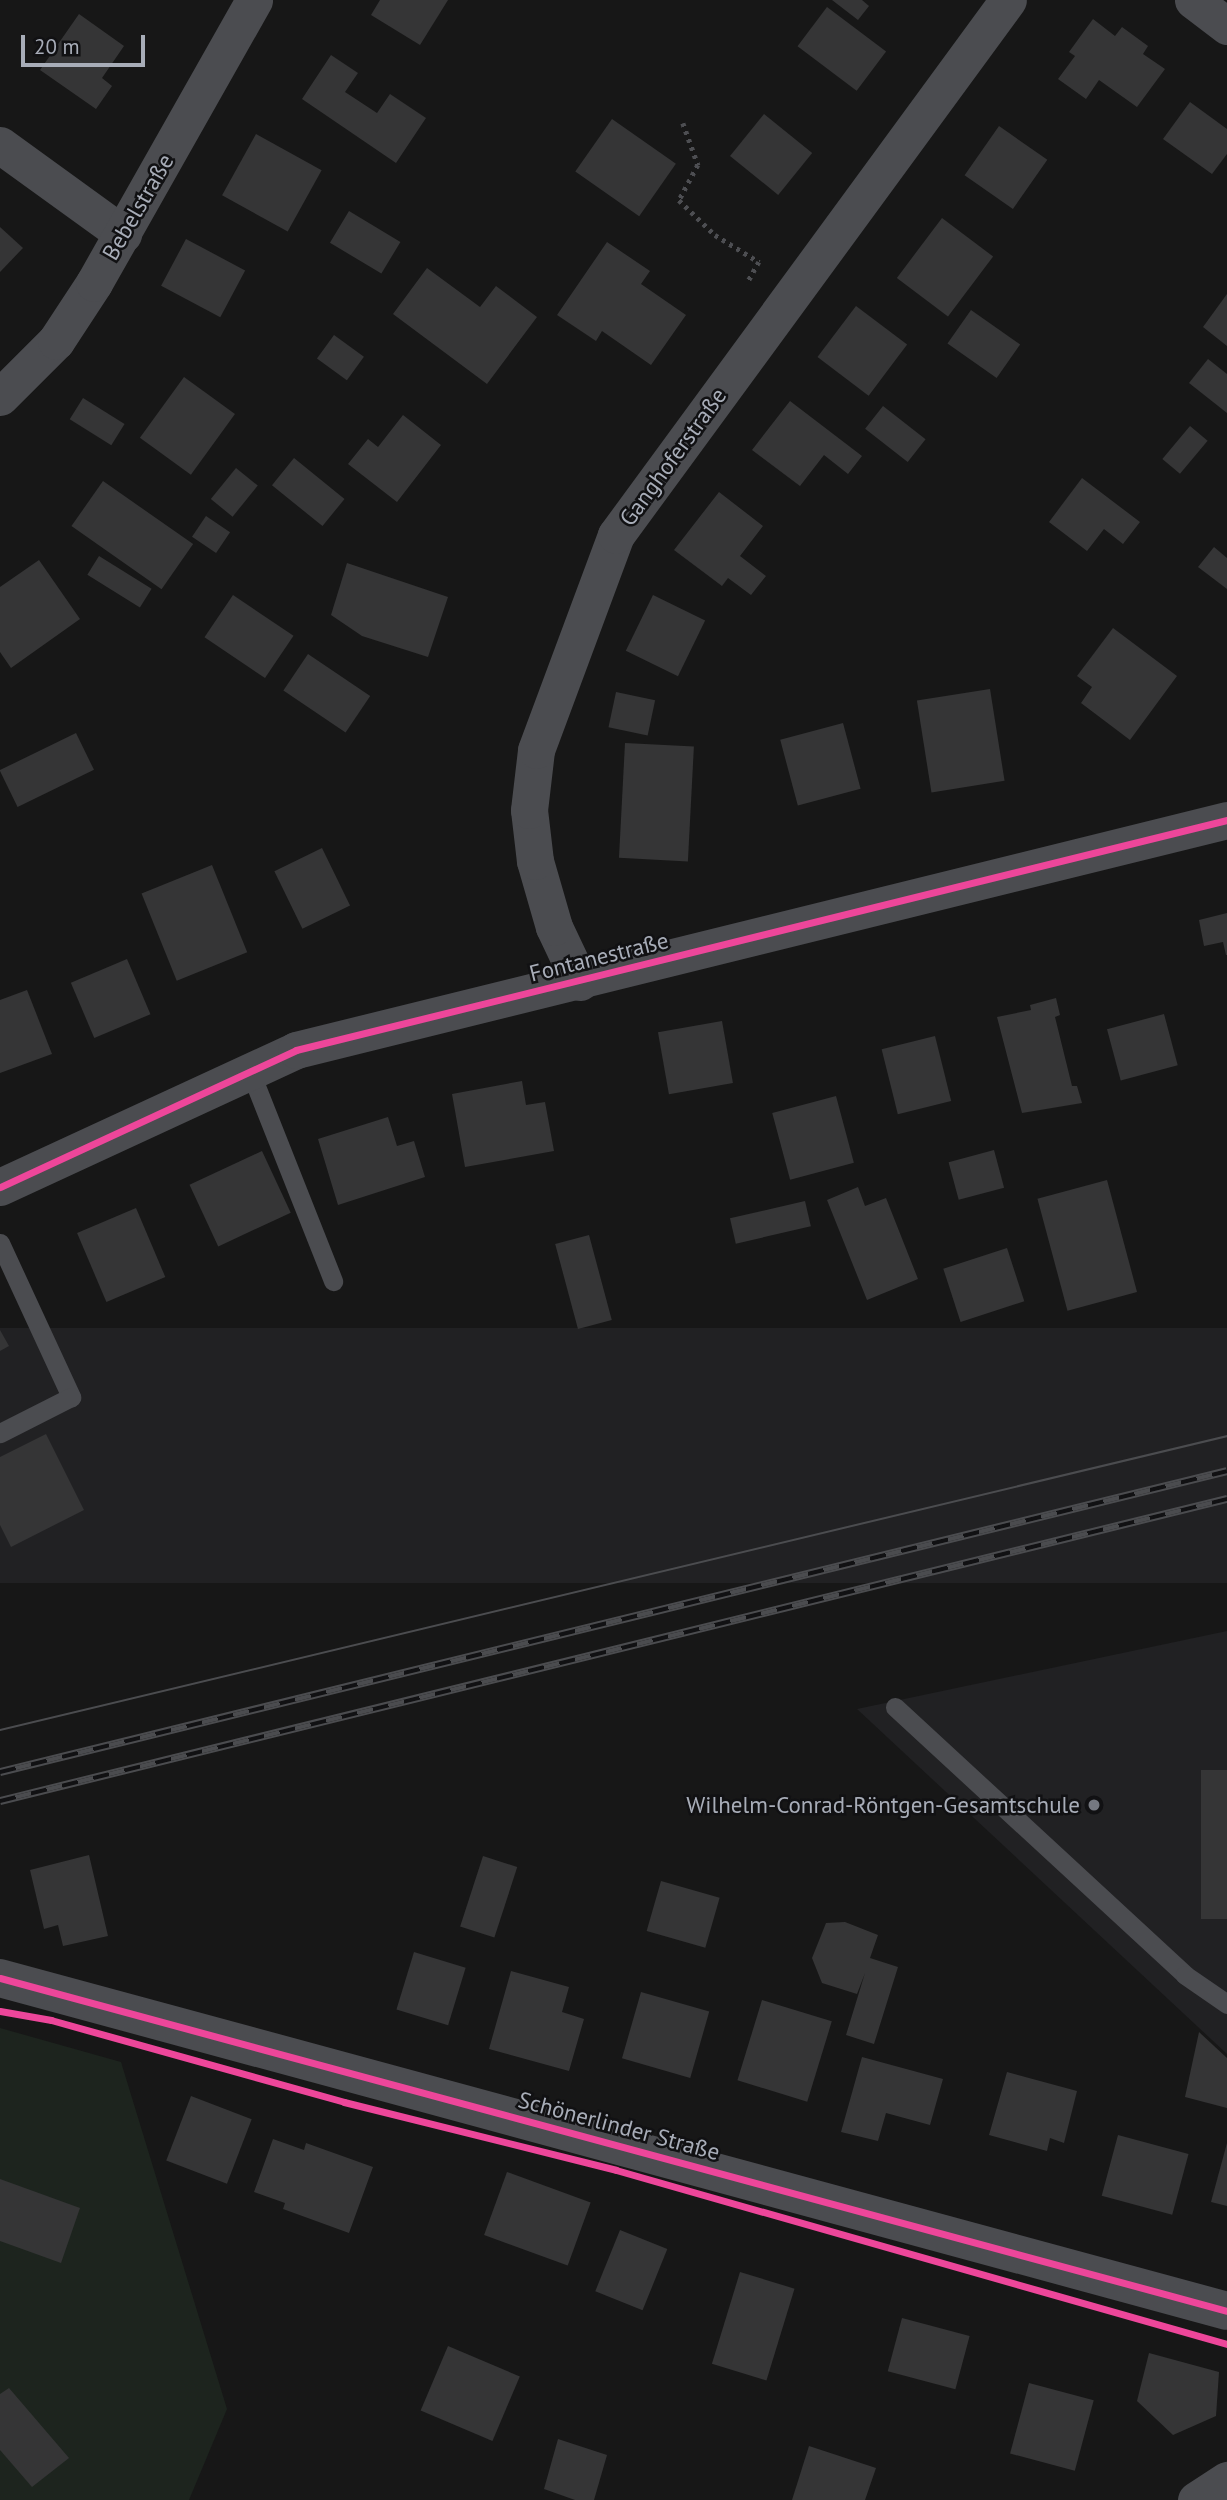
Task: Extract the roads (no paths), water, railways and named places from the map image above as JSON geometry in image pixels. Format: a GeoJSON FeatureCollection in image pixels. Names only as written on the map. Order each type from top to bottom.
{"type":"FeatureCollection","features":[{"type":"Feature","properties":{"kind":"street","name":"Bebelstraße"},"geometry":{"type":"LineString","coordinates":[[0,397],[56,341],[123,234],[254,0]]}},
{"type":"Feature","properties":{"kind":"street","name":"Ganghoferstraße"},"geometry":{"type":"LineString","coordinates":[[580,982],[554,927],[536,861],[528,810],[536,750],[616,535],[1009,0]]}},
{"type":"Feature","properties":{"kind":"street"},"geometry":{"type":"LineString","coordinates":[[1193,0],[1227,26]]}},
{"type":"Feature","properties":{"kind":"street"},"geometry":{"type":"LineString","coordinates":[[0,145],[123,234]]}},
{"type":"Feature","properties":{"kind":"street","name":"Fontanestraße"},"geometry":{"type":"LineString","coordinates":[[0,1187],[296,1050],[1227,820]]}},
{"type":"Feature","properties":{"kind":"street","name":"Schönerlinder Straße"},"geometry":{"type":"LineString","coordinates":[[0,1978],[1227,2311]]}},
{"type":"Feature","properties":{"kind":"street"},"geometry":{"type":"LineString","coordinates":[[1196,2500],[1227,2480]]}},
{"type":"Feature","properties":{"kind":"lane"},"geometry":{"type":"LineString","coordinates":[[250,1071],[333,1281]]}},
{"type":"Feature","properties":{"kind":"lane"},"geometry":{"type":"LineString","coordinates":[[0,1243],[71,1397],[0,1433]]}},
{"type":"Feature","properties":{"kind":"lane"},"geometry":{"type":"LineString","coordinates":[[895,1707],[1185,1975],[1227,2004]]}},
{"type":"Feature","properties":{"kind":"tram line"},"geometry":{"type":"LineString","coordinates":[[0,1730],[1227,1436]]}},
{"type":"Feature","properties":{"kind":"railway"},"geometry":{"type":"LineString","coordinates":[[0,1772],[1227,1471]]}},
{"type":"Feature","properties":{"kind":"railway"},"geometry":{"type":"LineString","coordinates":[[0,1801],[1227,1499]]}},
{"type":"Feature","properties":{"kind":"place","name":"Wilhelm-Conrad-Röntgen-Gesamtschule"},"geometry":{"type":"Point","coordinates":[1094,1805]}}]}
